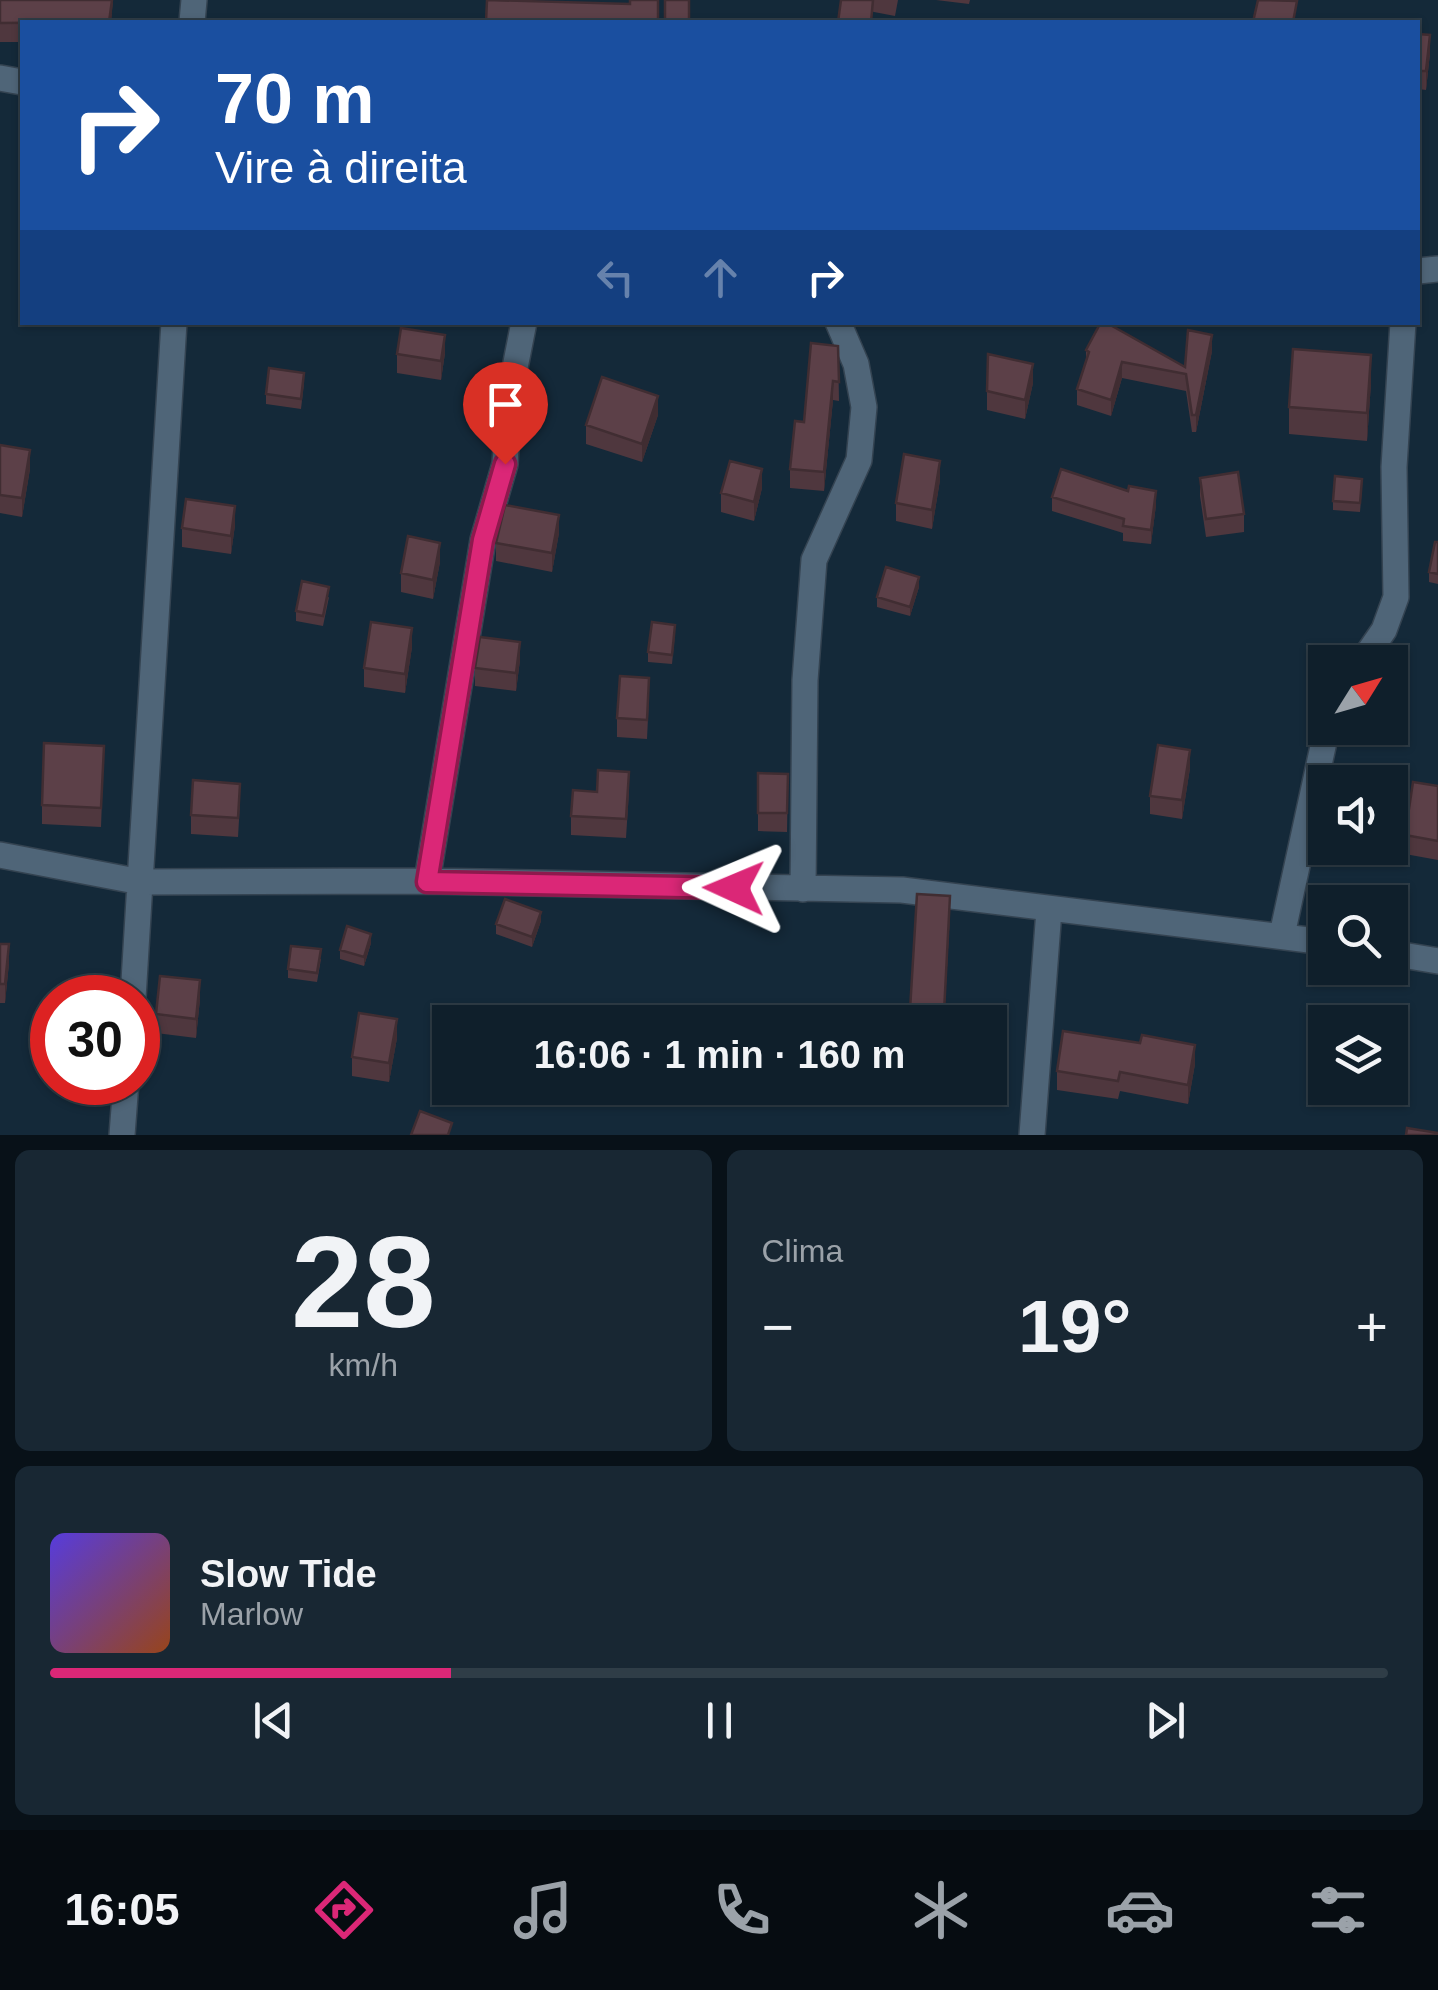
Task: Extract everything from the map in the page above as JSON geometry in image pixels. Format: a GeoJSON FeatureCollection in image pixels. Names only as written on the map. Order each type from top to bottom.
{"type":"FeatureCollection","features":[{"type":"Feature","properties":{"kind":"street"},"geometry":{"type":"LineString","coordinates":[[134,975],[174,325]]}},
{"type":"Feature","properties":{"kind":"street"},"geometry":{"type":"LineString","coordinates":[[427,882],[483,540],[505,464],[508,398],[523,325]]}},
{"type":"Feature","properties":{"kind":"street"},"geometry":{"type":"LineString","coordinates":[[804,889],[805,680],[814,560],[859,460],[864,407],[856,364],[839,325]]}},
{"type":"Feature","properties":{"kind":"street"},"geometry":{"type":"LineString","coordinates":[[1374,645],[1396,598],[1394,467],[1403,325]]}},
{"type":"Feature","properties":{"kind":"street"},"geometry":{"type":"LineString","coordinates":[[1282,935],[1322,745]]}},
{"type":"Feature","properties":{"kind":"street"},"geometry":{"type":"LineString","coordinates":[[0,855],[141,882],[427,882],[902,890],[1308,939]]}},
{"type":"Feature","properties":{"kind":"street"},"geometry":{"type":"LineString","coordinates":[[1032,1135],[1049,910]]}},
{"type":"Feature","properties":{"kind":"street"},"geometry":{"type":"LineString","coordinates":[[1408,956],[1438,961]]}},
{"type":"Feature","properties":{"kind":"street"},"geometry":{"type":"LineString","coordinates":[[122,1135],[124,1105]]}},
{"type":"Feature","properties":{"kind":"building"},"geometry":{"type":"Polygon","coordinates":[[[0,0],[112,0],[109,20],[0,23],[0,0]]]}},
{"type":"Feature","properties":{"kind":"building"},"geometry":{"type":"Polygon","coordinates":[[[487,0],[630,4],[630,0],[658,0],[658,20],[486,20],[487,0]]]}},
{"type":"Feature","properties":{"kind":"building"},"geometry":{"type":"Polygon","coordinates":[[[665,0],[689,0],[689,20],[665,20],[665,0]]]}},
{"type":"Feature","properties":{"kind":"building"},"geometry":{"type":"Polygon","coordinates":[[[841,0],[873,0],[871,20],[838,20],[841,0]]]}},
{"type":"Feature","properties":{"kind":"building"},"geometry":{"type":"Polygon","coordinates":[[[1258,0],[1297,1],[1293,20],[1253,20],[1258,0]]]}},
{"type":"Feature","properties":{"kind":"building"},"geometry":{"type":"Polygon","coordinates":[[[1420,34],[1430,35],[1426,71],[1420,71],[1420,34]]]}},
{"type":"Feature","properties":{"kind":"building"},"geometry":{"type":"Polygon","coordinates":[[[1099,325],[1110,325],[1185,367],[1188,330],[1212,335],[1196,415],[1192,415],[1186,374],[1122,362],[1111,400],[1077,389],[1089,352],[1086,350],[1099,325]]]}},
{"type":"Feature","properties":{"kind":"building"},"geometry":{"type":"Polygon","coordinates":[[[401,328],[445,335],[441,361],[397,354],[401,328]]]}},
{"type":"Feature","properties":{"kind":"building"},"geometry":{"type":"Polygon","coordinates":[[[811,343],[838,346],[839,382],[833,381],[824,472],[790,469],[795,421],[804,422],[811,343]]]}},
{"type":"Feature","properties":{"kind":"building"},"geometry":{"type":"Polygon","coordinates":[[[1293,349],[1371,355],[1367,413],[1289,407],[1293,349]]]}},
{"type":"Feature","properties":{"kind":"building"},"geometry":{"type":"Polygon","coordinates":[[[988,354],[1033,364],[1025,400],[987,391],[988,354]]]}},
{"type":"Feature","properties":{"kind":"building"},"geometry":{"type":"Polygon","coordinates":[[[269,368],[304,373],[301,399],[266,394],[269,368]]]}},
{"type":"Feature","properties":{"kind":"building"},"geometry":{"type":"Polygon","coordinates":[[[602,377],[658,396],[642,444],[586,425],[602,377]]]}},
{"type":"Feature","properties":{"kind":"building"},"geometry":{"type":"Polygon","coordinates":[[[0,445],[30,450],[22,498],[0,495],[0,445]]]}},
{"type":"Feature","properties":{"kind":"building"},"geometry":{"type":"Polygon","coordinates":[[[904,454],[940,461],[932,510],[896,503],[904,454]]]}},
{"type":"Feature","properties":{"kind":"building"},"geometry":{"type":"Polygon","coordinates":[[[730,461],[762,469],[754,502],[721,493],[730,461]]]}},
{"type":"Feature","properties":{"kind":"building"},"geometry":{"type":"Polygon","coordinates":[[[1061,469],[1128,491],[1129,486],[1156,491],[1151,530],[1123,526],[1124,519],[1052,497],[1061,469]]]}},
{"type":"Feature","properties":{"kind":"building"},"geometry":{"type":"Polygon","coordinates":[[[1238,472],[1244,514],[1206,519],[1200,478],[1238,472]]]}},
{"type":"Feature","properties":{"kind":"building"},"geometry":{"type":"Polygon","coordinates":[[[1335,476],[1362,479],[1360,503],[1333,501],[1335,476]]]}},
{"type":"Feature","properties":{"kind":"building"},"geometry":{"type":"Polygon","coordinates":[[[186,499],[235,506],[231,536],[182,528],[186,499]]]}},
{"type":"Feature","properties":{"kind":"building"},"geometry":{"type":"Polygon","coordinates":[[[505,505],[559,515],[552,553],[496,543],[505,505]]]}},
{"type":"Feature","properties":{"kind":"building"},"geometry":{"type":"Polygon","coordinates":[[[408,536],[440,543],[433,580],[401,573],[408,536]]]}},
{"type":"Feature","properties":{"kind":"building"},"geometry":{"type":"Polygon","coordinates":[[[1438,542],[1438,574],[1429,572],[1438,542]]]}},
{"type":"Feature","properties":{"kind":"building"},"geometry":{"type":"Polygon","coordinates":[[[886,567],[919,577],[910,607],[877,597],[886,567]]]}},
{"type":"Feature","properties":{"kind":"building"},"geometry":{"type":"Polygon","coordinates":[[[302,581],[329,587],[323,616],[296,611],[302,581]]]}},
{"type":"Feature","properties":{"kind":"building"},"geometry":{"type":"Polygon","coordinates":[[[371,622],[412,628],[405,674],[364,668],[371,622]]]}},
{"type":"Feature","properties":{"kind":"building"},"geometry":{"type":"Polygon","coordinates":[[[652,622],[675,625],[672,655],[648,652],[652,622]]]}},
{"type":"Feature","properties":{"kind":"building"},"geometry":{"type":"Polygon","coordinates":[[[480,637],[520,642],[516,673],[475,668],[480,637]]]}},
{"type":"Feature","properties":{"kind":"building"},"geometry":{"type":"Polygon","coordinates":[[[620,676],[649,678],[647,720],[617,718],[620,676]]]}},
{"type":"Feature","properties":{"kind":"building"},"geometry":{"type":"Polygon","coordinates":[[[44,743],[104,746],[101,808],[42,805],[44,743]]]}},
{"type":"Feature","properties":{"kind":"building"},"geometry":{"type":"Polygon","coordinates":[[[1158,745],[1190,750],[1182,800],[1150,796],[1158,745]]]}},
{"type":"Feature","properties":{"kind":"building"},"geometry":{"type":"Polygon","coordinates":[[[598,770],[629,772],[626,819],[571,816],[573,790],[597,792],[598,770]]]}},
{"type":"Feature","properties":{"kind":"building"},"geometry":{"type":"Polygon","coordinates":[[[758,773],[788,774],[787,813],[758,813],[758,773]]]}},
{"type":"Feature","properties":{"kind":"building"},"geometry":{"type":"Polygon","coordinates":[[[193,780],[240,784],[238,818],[191,815],[193,780]]]}},
{"type":"Feature","properties":{"kind":"building"},"geometry":{"type":"Polygon","coordinates":[[[1413,782],[1438,786],[1438,841],[1408,836],[1413,782]]]}},
{"type":"Feature","properties":{"kind":"building"},"geometry":{"type":"Polygon","coordinates":[[[917,894],[950,896],[944,1005],[910,1005],[917,894]]]}},
{"type":"Feature","properties":{"kind":"building"},"geometry":{"type":"Polygon","coordinates":[[[505,899],[541,912],[532,937],[496,924],[505,899]]]}},
{"type":"Feature","properties":{"kind":"building"},"geometry":{"type":"Polygon","coordinates":[[[347,926],[371,934],[364,957],[340,950],[347,926]]]}},
{"type":"Feature","properties":{"kind":"building"},"geometry":{"type":"Polygon","coordinates":[[[0,944],[9,944],[5,984],[0,984],[0,944]]]}},
{"type":"Feature","properties":{"kind":"building"},"geometry":{"type":"Polygon","coordinates":[[[291,946],[321,949],[317,973],[288,969],[291,946]]]}},
{"type":"Feature","properties":{"kind":"building"},"geometry":{"type":"Polygon","coordinates":[[[160,976],[200,980],[196,1019],[160,1014],[160,976]]]}},
{"type":"Feature","properties":{"kind":"building"},"geometry":{"type":"Polygon","coordinates":[[[359,1013],[397,1019],[389,1063],[352,1057],[359,1013]]]}},
{"type":"Feature","properties":{"kind":"building"},"geometry":{"type":"Polygon","coordinates":[[[1063,1031],[1140,1043],[1142,1035],[1195,1045],[1188,1085],[1120,1072],[1118,1081],[1057,1071],[1063,1031]]]}},
{"type":"Feature","properties":{"kind":"building"},"geometry":{"type":"Polygon","coordinates":[[[420,1111],[452,1123],[448,1135],[411,1135],[420,1111]]]}},
{"type":"Feature","properties":{"kind":"building"},"geometry":{"type":"Polygon","coordinates":[[[1407,1128],[1438,1133],[1438,1135],[1406,1135],[1407,1128]]]}},
{"type":"Feature","properties":{"kind":"route"},"geometry":{"type":"LineString","coordinates":[[505,464],[483,540],[427,882],[734,888]]}}]}
